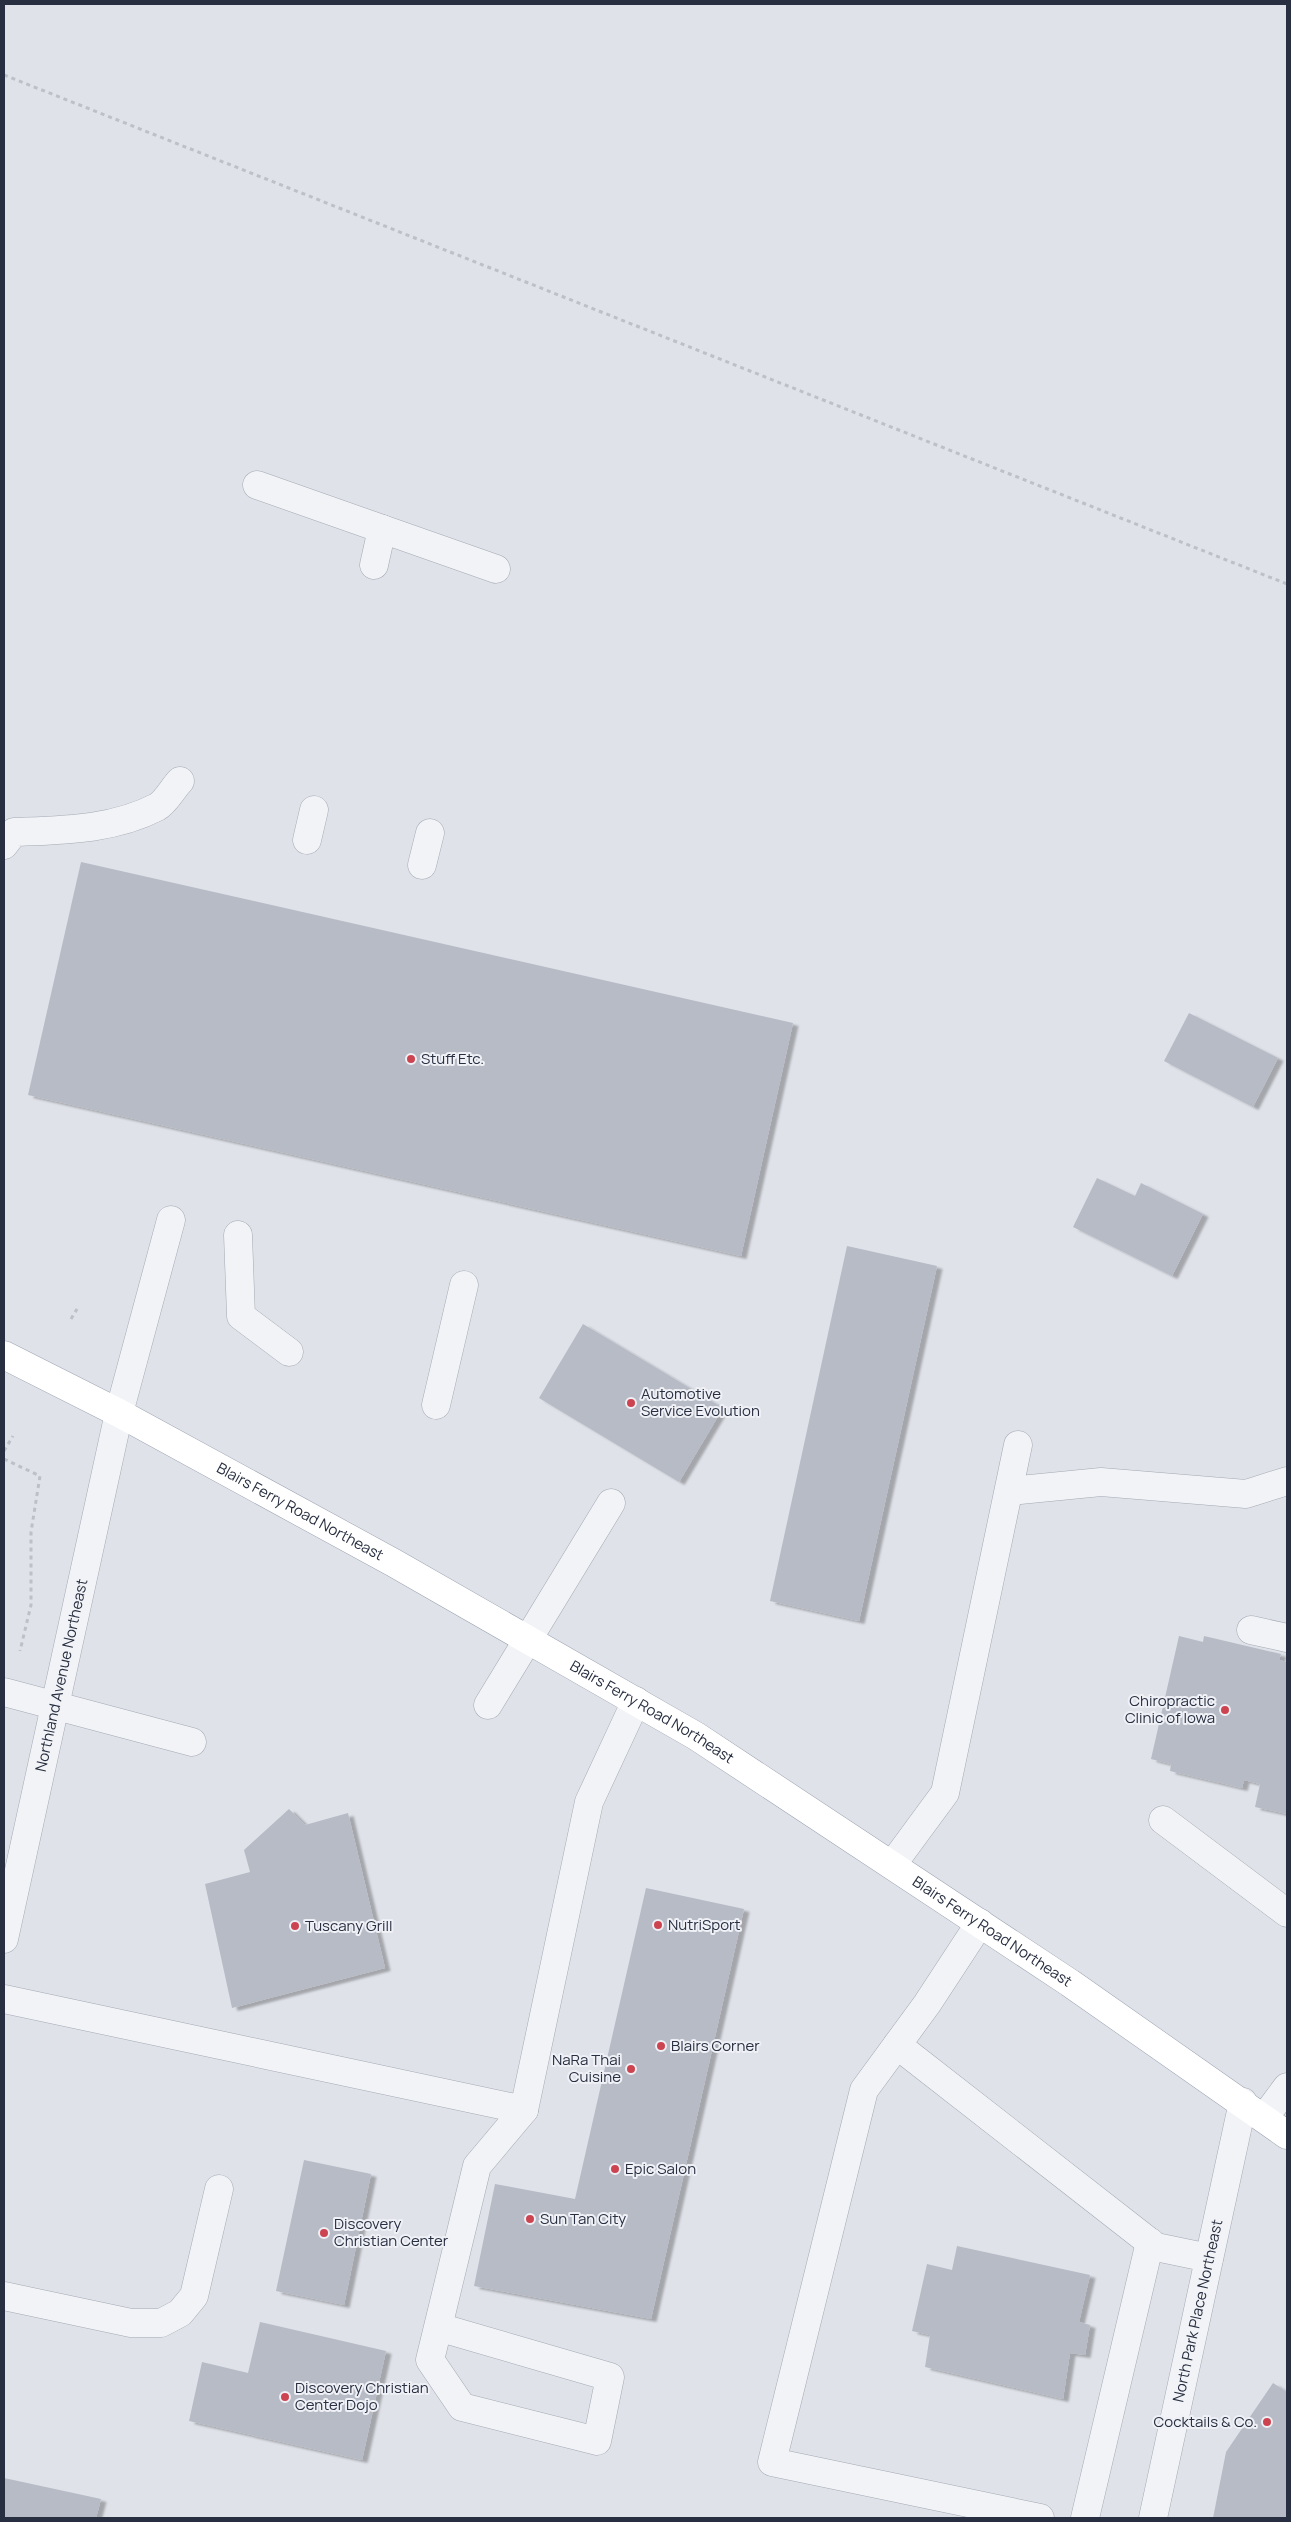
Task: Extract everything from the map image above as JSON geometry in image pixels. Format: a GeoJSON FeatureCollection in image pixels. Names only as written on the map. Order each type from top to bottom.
{"type":"FeatureCollection","features":[{"type":"Feature","properties":{"kind":"main road","name":"Blairs Ferry Road Northeast"},"geometry":{"type":"LineString","coordinates":[[4,1355],[119,1412],[385,1558],[696,1736],[980,1923],[1266,2119]]}},
{"type":"Feature","properties":{"kind":"street"},"geometry":{"type":"LineString","coordinates":[[257,485],[496,569]]}},
{"type":"Feature","properties":{"kind":"street"},"geometry":{"type":"LineString","coordinates":[[374,565],[382,529]]}},
{"type":"Feature","properties":{"kind":"street"},"geometry":{"type":"LineString","coordinates":[[4,845],[14,832],[88,829],[140,813],[159,806],[180,781]]}},
{"type":"Feature","properties":{"kind":"street"},"geometry":{"type":"LineString","coordinates":[[307,840],[314,810]]}},
{"type":"Feature","properties":{"kind":"street"},"geometry":{"type":"LineString","coordinates":[[422,865],[430,832]]}},
{"type":"Feature","properties":{"kind":"street","name":"Northland Avenue Northeast"},"geometry":{"type":"LineString","coordinates":[[4,1935],[119,1412],[171,1220]]}},
{"type":"Feature","properties":{"kind":"street"},"geometry":{"type":"LineString","coordinates":[[238,1234],[241,1316],[289,1352]]}},
{"type":"Feature","properties":{"kind":"street"},"geometry":{"type":"LineString","coordinates":[[436,1405],[464,1285]]}},
{"type":"Feature","properties":{"kind":"street"},"geometry":{"type":"LineString","coordinates":[[892,1865],[945,1792],[1018,1445]]}},
{"type":"Feature","properties":{"kind":"street"},"geometry":{"type":"LineString","coordinates":[[1009,1491],[1102,1482],[1246,1494],[1287,1481]]}},
{"type":"Feature","properties":{"kind":"street"},"geometry":{"type":"LineString","coordinates":[[488,1705],[529,1641],[611,1503]]}},
{"type":"Feature","properties":{"kind":"street"},"geometry":{"type":"LineString","coordinates":[[1250,1630],[1287,1638]]}},
{"type":"Feature","properties":{"kind":"street"},"geometry":{"type":"LineString","coordinates":[[4,1692],[192,1742]]}},
{"type":"Feature","properties":{"kind":"street"},"geometry":{"type":"LineString","coordinates":[[438,2327],[610,2377],[596,2441],[462,2408],[430,2360],[477,2166],[524,2110],[589,1802],[636,1701]]}},
{"type":"Feature","properties":{"kind":"street"},"geometry":{"type":"LineString","coordinates":[[1163,1820],[1287,1913]]}},
{"type":"Feature","properties":{"kind":"street"},"geometry":{"type":"LineString","coordinates":[[980,1923],[864,2090],[772,2462],[1040,2518]]}},
{"type":"Feature","properties":{"kind":"street"},"geometry":{"type":"LineString","coordinates":[[4,1999],[524,2110]]}},
{"type":"Feature","properties":{"kind":"street"},"geometry":{"type":"LineString","coordinates":[[897,2045],[1156,2247],[1209,2258]]}},
{"type":"Feature","properties":{"kind":"street"},"geometry":{"type":"LineString","coordinates":[[1266,2119],[1287,2087]]}},
{"type":"Feature","properties":{"kind":"street","name":"North Park Place Northeast"},"geometry":{"type":"LineString","coordinates":[[1153,2518],[1209,2258],[1266,2119]]}},
{"type":"Feature","properties":{"kind":"street"},"geometry":{"type":"LineString","coordinates":[[4,2296],[131,2323],[162,2323],[180,2314],[194,2296],[219,2188]]}},
{"type":"Feature","properties":{"kind":"street"},"geometry":{"type":"LineString","coordinates":[[1085,2518],[1150,2242]]}},
{"type":"Feature","properties":{"kind":"path"},"geometry":{"type":"LineString","coordinates":[[4,74],[1287,584]]}},
{"type":"Feature","properties":{"kind":"path"},"geometry":{"type":"LineString","coordinates":[[72,1319],[77,1309]]}},
{"type":"Feature","properties":{"kind":"path"},"geometry":{"type":"LineString","coordinates":[[4,1451],[13,1436]]}},
{"type":"Feature","properties":{"kind":"path"},"geometry":{"type":"LineString","coordinates":[[4,1459],[40,1476],[30,1532],[31,1605],[20,1651]]}},
{"type":"Feature","properties":{"kind":"building","name":"Stuff Etc."},"geometry":{"type":"Polygon","coordinates":[[[81,862],[793,1023],[741,1256],[28,1095],[81,862]]]}},
{"type":"Feature","properties":{"kind":"building"},"geometry":{"type":"Polygon","coordinates":[[[1189,1013],[1278,1058],[1253,1107],[1164,1061],[1189,1013]]]}},
{"type":"Feature","properties":{"kind":"building"},"geometry":{"type":"Polygon","coordinates":[[[1097,1178],[1135,1196],[1141,1183],[1203,1214],[1172,1276],[1073,1227],[1097,1178]]]}},
{"type":"Feature","properties":{"kind":"building"},"geometry":{"type":"Polygon","coordinates":[[[847,1246],[937,1266],[859,1621],[770,1601],[847,1246]]]}},
{"type":"Feature","properties":{"kind":"building","name":"Automotive Service Evolution"},"geometry":{"type":"Polygon","coordinates":[[[583,1324],[723,1408],[679,1482],[539,1398],[583,1324]]]}},
{"type":"Feature","properties":{"kind":"building","name":"Chiropractic Clinic of Iowa"},"geometry":{"type":"Polygon","coordinates":[[[1179,1636],[1203,1642],[1204,1636],[1281,1654],[1279,1660],[1287,1662],[1287,1814],[1255,1807],[1260,1784],[1244,1780],[1242,1788],[1170,1771],[1171,1764],[1151,1759],[1179,1636]]]}},
{"type":"Feature","properties":{"kind":"building","name":"Tuscany Grill"},"geometry":{"type":"Polygon","coordinates":[[[289,1809],[305,1825],[348,1813],[385,1968],[232,2008],[205,1884],[250,1872],[244,1850],[289,1809]]]}},
{"type":"Feature","properties":{"kind":"building","name":"Blairs Corner"},"geometry":{"type":"Polygon","coordinates":[[[646,1888],[744,1909],[651,2319],[474,2286],[495,2184],[575,2199],[646,1888]]]}},
{"type":"Feature","properties":{"kind":"building","name":"Discovery Christian Center"},"geometry":{"type":"Polygon","coordinates":[[[304,2160],[371,2174],[344,2305],[276,2291],[304,2160]]]}},
{"type":"Feature","properties":{"kind":"building"},"geometry":{"type":"Polygon","coordinates":[[[957,2246],[1090,2275],[1079,2322],[1090,2325],[1085,2355],[1070,2353],[1063,2399],[925,2367],[930,2335],[912,2331],[927,2264],[952,2270],[957,2246]]]}},
{"type":"Feature","properties":{"kind":"building","name":"Discovery Christian Center Dojo"},"geometry":{"type":"Polygon","coordinates":[[[260,2322],[386,2351],[362,2460],[189,2421],[202,2362],[248,2373],[260,2322]]]}},
{"type":"Feature","properties":{"kind":"building","name":"Cocktails & Co."},"geometry":{"type":"Polygon","coordinates":[[[1273,2383],[1287,2392],[1287,2518],[1213,2518],[1226,2452],[1273,2383]]]}},
{"type":"Feature","properties":{"kind":"building"},"geometry":{"type":"Polygon","coordinates":[[[4,2478],[101,2499],[96,2518],[4,2518],[4,2478]]]}},
{"type":"Feature","properties":{"kind":"place","name":"Stuff Etc."},"geometry":{"type":"Point","coordinates":[411,1059]}},
{"type":"Feature","properties":{"kind":"place","name":"Automotive Service Evolution"},"geometry":{"type":"Point","coordinates":[631,1403]}},
{"type":"Feature","properties":{"kind":"place","name":"Chiropractic Clinic of Iowa"},"geometry":{"type":"Point","coordinates":[1225,1710]}},
{"type":"Feature","properties":{"kind":"place","name":"NutriSport"},"geometry":{"type":"Point","coordinates":[658,1925]}},
{"type":"Feature","properties":{"kind":"place","name":"Tuscany Grill"},"geometry":{"type":"Point","coordinates":[295,1926]}},
{"type":"Feature","properties":{"kind":"place","name":"Blairs Corner"},"geometry":{"type":"Point","coordinates":[661,2046]}},
{"type":"Feature","properties":{"kind":"place","name":"NaRa Thai Cuisine"},"geometry":{"type":"Point","coordinates":[631,2069]}},
{"type":"Feature","properties":{"kind":"place","name":"Epic Salon"},"geometry":{"type":"Point","coordinates":[615,2169]}},
{"type":"Feature","properties":{"kind":"place","name":"Sun Tan City"},"geometry":{"type":"Point","coordinates":[530,2219]}},
{"type":"Feature","properties":{"kind":"place","name":"Discovery Christian Center"},"geometry":{"type":"Point","coordinates":[324,2233]}},
{"type":"Feature","properties":{"kind":"place","name":"Discovery Christian Center Dojo"},"geometry":{"type":"Point","coordinates":[285,2397]}},
{"type":"Feature","properties":{"kind":"place","name":"Cocktails & Co."},"geometry":{"type":"Point","coordinates":[1267,2422]}}]}
